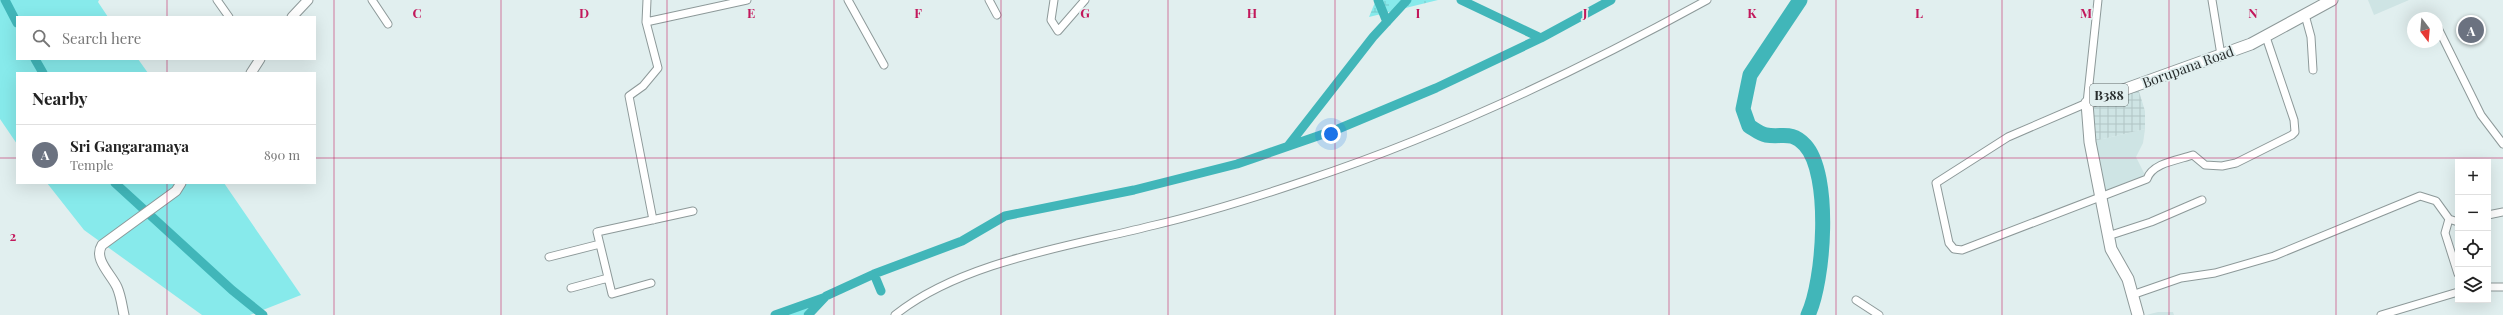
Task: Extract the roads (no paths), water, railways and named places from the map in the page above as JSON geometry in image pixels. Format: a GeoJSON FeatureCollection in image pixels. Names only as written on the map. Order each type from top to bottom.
{"type":"FeatureCollection","features":[{"type":"Feature","properties":{"kind":"main road","name":"Borupana Road"},"geometry":{"type":"LineString","coordinates":[[2087,102],[2221,55],[2266,37],[2332,0]]}},
{"type":"Feature","properties":{"kind":"main road","name":"B388"},"geometry":{"type":"LineString","coordinates":[[2087,102],[2090,142],[2111,249],[2128,279],[2138,315]]}},
{"type":"Feature","properties":{"kind":"street"},"geometry":{"type":"LineString","coordinates":[[217,0],[228,16]]}},
{"type":"Feature","properties":{"kind":"street"},"geometry":{"type":"LineString","coordinates":[[293,16],[308,0]]}},
{"type":"Feature","properties":{"kind":"street"},"geometry":{"type":"LineString","coordinates":[[372,0],[388,24]]}},
{"type":"Feature","properties":{"kind":"street"},"geometry":{"type":"LineString","coordinates":[[647,0],[646,22],[658,68],[643,86],[629,96],[654,220]]}},
{"type":"Feature","properties":{"kind":"street"},"geometry":{"type":"LineString","coordinates":[[646,22],[747,0]]}},
{"type":"Feature","properties":{"kind":"street"},"geometry":{"type":"LineString","coordinates":[[848,0],[884,65]]}},
{"type":"Feature","properties":{"kind":"street"},"geometry":{"type":"LineString","coordinates":[[989,0],[997,15]]}},
{"type":"Feature","properties":{"kind":"street"},"geometry":{"type":"LineString","coordinates":[[1054,0],[1051,20],[1058,31],[1085,0]]}},
{"type":"Feature","properties":{"kind":"street"},"geometry":{"type":"LineString","coordinates":[[895,315],[906,306],[942,286],[995,265],[1044,251],[1158,225],[1261,195],[1358,163],[1479,115],[1620,48],[1707,0]]}},
{"type":"Feature","properties":{"kind":"street"},"geometry":{"type":"LineString","coordinates":[[2098,0],[2087,102],[2008,137],[1942,177],[1936,183],[1936,189],[1949,243],[1954,249],[1962,250],[2100,198],[2147,179],[2153,169],[2180,159],[2193,155],[2205,165],[2222,166],[2236,163],[2295,132],[2294,120],[2266,37]]}},
{"type":"Feature","properties":{"kind":"street"},"geometry":{"type":"LineString","coordinates":[[2212,0],[2221,55]]}},
{"type":"Feature","properties":{"kind":"street"},"geometry":{"type":"LineString","coordinates":[[2305,15],[2311,36],[2313,70]]}},
{"type":"Feature","properties":{"kind":"street"},"geometry":{"type":"LineString","coordinates":[[2443,38],[2480,115],[2503,144]]}},
{"type":"Feature","properties":{"kind":"street"},"geometry":{"type":"LineString","coordinates":[[252,72],[259,60]]}},
{"type":"Feature","properties":{"kind":"street"},"geometry":{"type":"LineString","coordinates":[[124,315],[118,288],[100,259],[98,250],[102,245],[176,191],[180,184]]}},
{"type":"Feature","properties":{"kind":"street"},"geometry":{"type":"LineString","coordinates":[[2132,295],[2181,278],[2215,273],[2274,256],[2420,196],[2436,201],[2448,219],[2455,221]]}},
{"type":"Feature","properties":{"kind":"street"},"geometry":{"type":"LineString","coordinates":[[2108,236],[2151,222],[2202,200]]}},
{"type":"Feature","properties":{"kind":"street"},"geometry":{"type":"LineString","coordinates":[[651,284],[612,294],[597,232],[693,211]]}},
{"type":"Feature","properties":{"kind":"street"},"geometry":{"type":"LineString","coordinates":[[2491,215],[2503,212]]}},
{"type":"Feature","properties":{"kind":"street"},"geometry":{"type":"LineString","coordinates":[[2448,219],[2445,233],[2456,267]]}},
{"type":"Feature","properties":{"kind":"street"},"geometry":{"type":"LineString","coordinates":[[550,257],[600,244]]}},
{"type":"Feature","properties":{"kind":"street"},"geometry":{"type":"LineString","coordinates":[[571,288],[608,278]]}},
{"type":"Feature","properties":{"kind":"street"},"geometry":{"type":"LineString","coordinates":[[2491,287],[2503,287]]}},
{"type":"Feature","properties":{"kind":"street"},"geometry":{"type":"LineString","coordinates":[[2381,315],[2455,293]]}},
{"type":"Feature","properties":{"kind":"street"},"geometry":{"type":"LineString","coordinates":[[1856,300],[1879,315]]}},
{"type":"Feature","properties":{"kind":"waterway"},"geometry":{"type":"LineString","coordinates":[[5,0],[16,21]]}},
{"type":"Feature","properties":{"kind":"waterway"},"geometry":{"type":"LineString","coordinates":[[1378,0],[1387,22]]}},
{"type":"Feature","properties":{"kind":"waterway"},"geometry":{"type":"LineString","coordinates":[[1288,146],[1373,37],[1407,0]]}},
{"type":"Feature","properties":{"kind":"waterway"},"geometry":{"type":"LineString","coordinates":[[1461,0],[1541,38]]}},
{"type":"Feature","properties":{"kind":"waterway"},"geometry":{"type":"LineString","coordinates":[[808,315],[826,296],[874,274],[962,241],[1005,216],[1134,190],[1237,164],[1338,129],[1436,88],[1541,38],[1611,0]]}},
{"type":"Feature","properties":{"kind":"waterway"},"geometry":{"type":"LineString","coordinates":[[1800,0],[1750,75],[1743,109],[1749,126],[1759,133],[1772,136],[1791,136],[1800,140],[1814,159],[1819,179],[1823,228],[1818,279],[1814,299],[1808,315]]}},
{"type":"Feature","properties":{"kind":"waterway"},"geometry":{"type":"LineString","coordinates":[[36,60],[42,72]]}},
{"type":"Feature","properties":{"kind":"waterway"},"geometry":{"type":"LineString","coordinates":[[116,184],[232,290],[263,315]]}},
{"type":"Feature","properties":{"kind":"waterway"},"geometry":{"type":"LineString","coordinates":[[874,274],[881,291]]}},
{"type":"Feature","properties":{"kind":"waterway"},"geometry":{"type":"LineString","coordinates":[[775,315],[823,298]]}},
{"type":"Feature","properties":{"kind":"place","name":"Sri Gangaramaya"},"geometry":{"type":"Point","coordinates":[2471,30]}}]}
